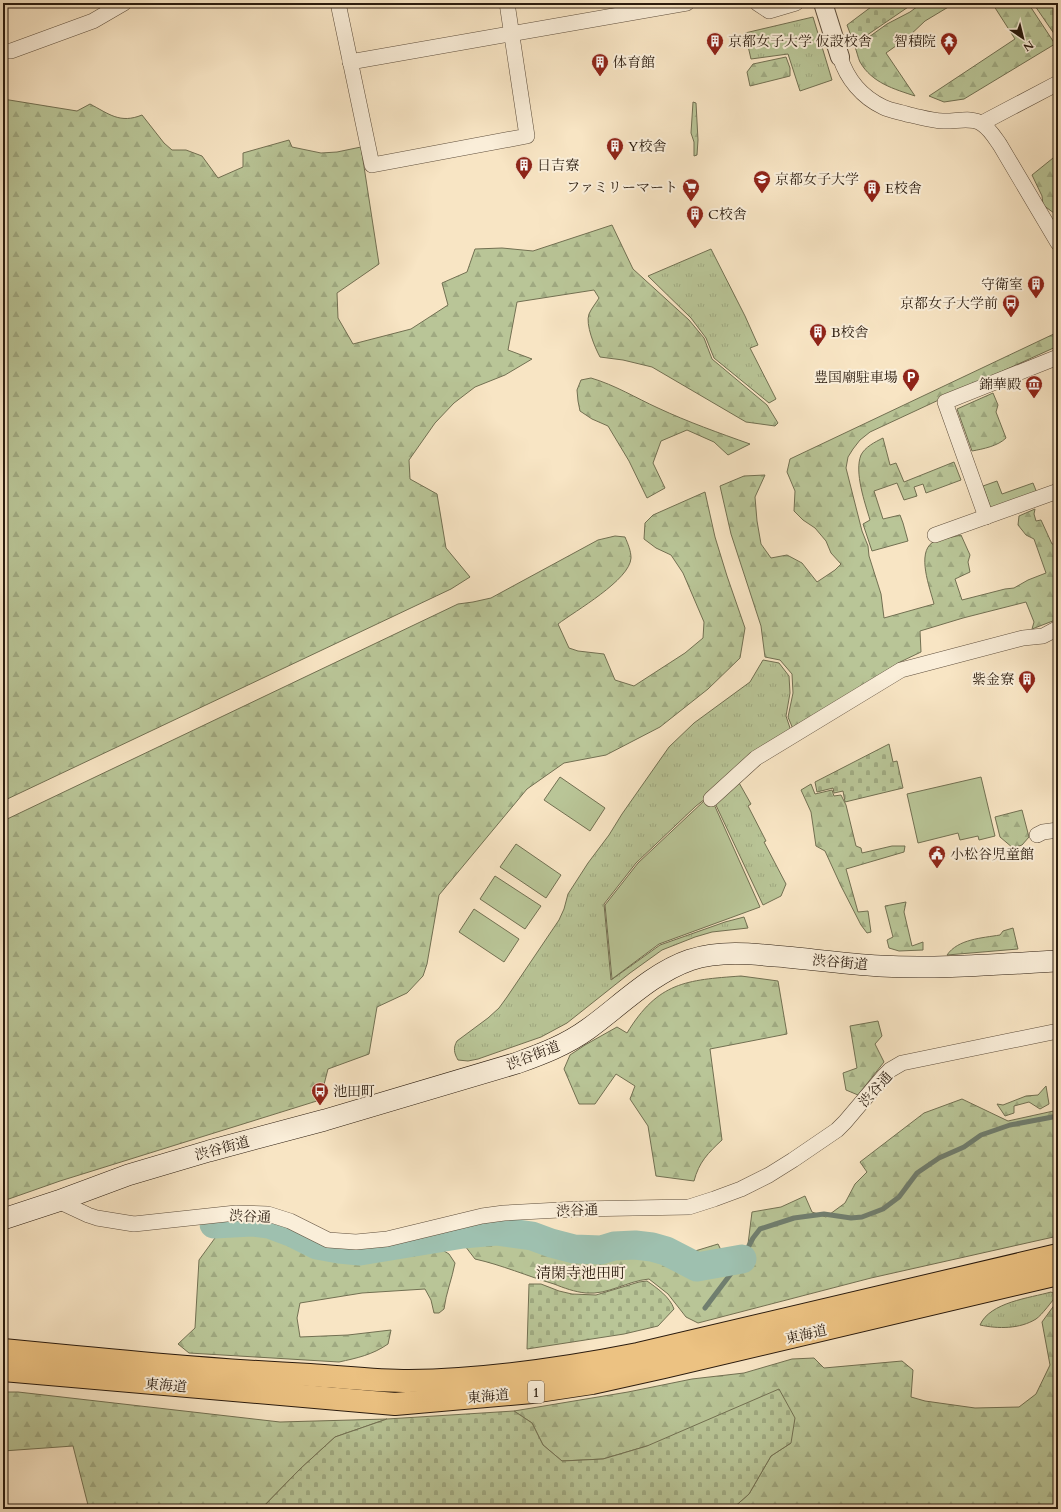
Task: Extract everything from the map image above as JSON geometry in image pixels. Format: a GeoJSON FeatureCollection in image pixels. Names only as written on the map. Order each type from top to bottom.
{"type":"FeatureCollection","features":[{"type":"Feature","properties":{"kind":"highway","name":"東海道"},"geometry":{"type":"LineString","coordinates":[[3,1350],[246,1372],[408,1381],[480,1378],[530,1373],[638,1354],[1058,1255]]}},
{"type":"Feature","properties":{"kind":"highway","name":"東海道"},"geometry":{"type":"LineString","coordinates":[[3,1370],[395,1404],[524,1393],[592,1383],[664,1367],[1058,1274]]}},
{"type":"Feature","properties":{"kind":"main road","name":"渋谷街道"},"geometry":{"type":"LineString","coordinates":[[3,1219],[58,1201],[92,1187],[128,1175],[209,1151],[318,1122],[517,1063],[576,1037],[664,972],[683,963],[703,957],[717,954],[744,954],[859,964],[917,967],[1058,961]]}},
{"type":"Feature","properties":{"kind":"street"},"geometry":{"type":"LineString","coordinates":[[3,51],[11,51],[84,25],[124,3]]}},
{"type":"Feature","properties":{"kind":"street"},"geometry":{"type":"LineString","coordinates":[[338,3],[372,164],[527,136],[508,3]]}},
{"type":"Feature","properties":{"kind":"street"},"geometry":{"type":"LineString","coordinates":[[350,62],[686,3]]}},
{"type":"Feature","properties":{"kind":"street"},"geometry":{"type":"LineString","coordinates":[[757,3],[769,12],[796,3]]}},
{"type":"Feature","properties":{"kind":"street"},"geometry":{"type":"LineString","coordinates":[[823,3],[844,69],[854,85],[866,96],[884,107],[942,122],[967,120],[982,123],[992,133],[1000,145],[1058,243]]}},
{"type":"Feature","properties":{"kind":"street"},"geometry":{"type":"LineString","coordinates":[[982,123],[1058,83]]}},
{"type":"Feature","properties":{"kind":"street"},"geometry":{"type":"LineString","coordinates":[[986,517],[945,402],[1058,357]]}},
{"type":"Feature","properties":{"kind":"street"},"geometry":{"type":"LineString","coordinates":[[935,535],[1058,491]]}},
{"type":"Feature","properties":{"kind":"street"},"geometry":{"type":"LineString","coordinates":[[711,799],[756,758],[901,670],[1023,638],[1043,636],[1058,628]]}},
{"type":"Feature","properties":{"kind":"street"},"geometry":{"type":"LineString","coordinates":[[1037,835],[1043,832],[1058,830]]}},
{"type":"Feature","properties":{"kind":"street","name":"渋谷通"},"geometry":{"type":"LineString","coordinates":[[58,1201],[88,1216],[134,1224],[236,1213],[268,1214],[290,1221],[328,1240],[356,1242],[387,1239],[482,1216],[504,1213],[689,1206],[741,1189],[769,1175],[793,1160],[837,1130],[852,1115],[884,1076],[890,1070],[902,1063],[1058,1031]]}},
{"type":"Feature","properties":{"kind":"green space"},"geometry":{"type":"Polygon","coordinates":[[[870,3],[914,3],[854,44],[847,25],[871,7],[870,3]]]}},
{"type":"Feature","properties":{"kind":"green space"},"geometry":{"type":"Polygon","coordinates":[[[922,3],[955,3],[925,21],[907,38],[886,53],[915,96],[899,91],[877,80],[860,62],[855,47],[887,24],[910,12],[922,3]]]}},
{"type":"Feature","properties":{"kind":"green space"},"geometry":{"type":"Polygon","coordinates":[[[992,3],[1028,3],[1055,44],[964,99],[944,102],[929,96],[1015,39],[992,3]]]}},
{"type":"Feature","properties":{"kind":"green space"},"geometry":{"type":"Polygon","coordinates":[[[1033,3],[1058,3],[1058,38],[1057,38],[1033,3]]]}},
{"type":"Feature","properties":{"kind":"green space"},"geometry":{"type":"Polygon","coordinates":[[[813,17],[832,80],[800,91],[788,54],[751,59],[745,33],[813,17]]]}},
{"type":"Feature","properties":{"kind":"green space"},"geometry":{"type":"Polygon","coordinates":[[[786,57],[790,68],[790,76],[750,86],[747,72],[753,64],[786,57]]]}},
{"type":"Feature","properties":{"kind":"green space"},"geometry":{"type":"Polygon","coordinates":[[[3,99],[77,111],[90,104],[115,117],[121,118],[134,118],[142,115],[164,143],[172,150],[186,150],[202,156],[218,178],[243,167],[243,153],[289,140],[292,147],[321,153],[337,152],[361,147],[379,264],[337,293],[338,318],[353,344],[411,329],[448,305],[442,283],[467,272],[475,249],[502,248],[533,251],[612,225],[633,269],[689,320],[704,338],[712,359],[767,405],[778,423],[775,426],[746,422],[652,367],[623,360],[600,357],[593,342],[588,324],[589,314],[599,298],[594,290],[517,302],[508,350],[532,359],[505,375],[475,387],[454,403],[435,423],[409,460],[410,479],[437,494],[446,548],[470,577],[451,589],[3,801],[3,99]]]}},
{"type":"Feature","properties":{"kind":"green space"},"geometry":{"type":"Polygon","coordinates":[[[693,102],[696,103],[698,140],[697,155],[694,156],[694,142],[691,133],[693,102]]]}},
{"type":"Feature","properties":{"kind":"green space"},"geometry":{"type":"Polygon","coordinates":[[[1058,154],[1058,216],[1043,205],[1042,196],[1032,175],[1058,154]]]}},
{"type":"Feature","properties":{"kind":"green space"},"geometry":{"type":"Polygon","coordinates":[[[711,249],[758,345],[750,348],[776,399],[769,403],[714,358],[706,338],[691,318],[648,276],[711,249]]]}},
{"type":"Feature","properties":{"kind":"green space"},"geometry":{"type":"Polygon","coordinates":[[[1058,332],[1058,346],[870,432],[860,440],[853,449],[848,457],[846,468],[862,531],[868,546],[869,556],[881,594],[884,618],[934,604],[927,580],[925,554],[928,547],[933,542],[939,540],[961,535],[970,555],[968,562],[970,572],[955,579],[962,600],[1014,588],[1028,580],[1046,573],[1034,539],[1026,535],[1018,525],[1019,516],[1035,509],[1034,514],[1036,521],[1041,520],[1052,544],[1058,544],[1058,619],[1032,629],[1034,622],[1026,602],[920,631],[921,652],[900,662],[793,729],[788,717],[793,693],[792,674],[780,660],[765,657],[761,626],[731,534],[720,486],[744,476],[765,475],[755,497],[761,544],[771,558],[787,555],[802,563],[817,582],[841,564],[831,553],[826,541],[815,528],[803,520],[794,511],[795,491],[787,472],[790,459],[1058,332]]]}},
{"type":"Feature","properties":{"kind":"green space"},"geometry":{"type":"Polygon","coordinates":[[[591,378],[617,388],[681,418],[750,444],[728,455],[714,442],[687,430],[661,441],[653,463],[665,488],[647,498],[629,461],[608,426],[592,419],[580,411],[577,390],[581,380],[591,378]]]}},
{"type":"Feature","properties":{"kind":"green space"},"geometry":{"type":"Polygon","coordinates":[[[993,393],[998,405],[996,412],[1006,438],[995,445],[972,451],[957,409],[993,393]]]}},
{"type":"Feature","properties":{"kind":"green space"},"geometry":{"type":"Polygon","coordinates":[[[883,438],[890,465],[896,463],[904,482],[954,462],[961,480],[926,493],[923,484],[914,487],[917,496],[904,500],[897,483],[874,491],[883,519],[900,515],[908,541],[872,551],[863,524],[870,520],[859,479],[859,462],[861,455],[868,447],[883,438]]]}},
{"type":"Feature","properties":{"kind":"green space"},"geometry":{"type":"Polygon","coordinates":[[[997,481],[1002,494],[1033,483],[1037,493],[991,509],[983,486],[997,481]]]}},
{"type":"Feature","properties":{"kind":"green space"},"geometry":{"type":"Polygon","coordinates":[[[705,492],[715,537],[745,628],[740,658],[708,689],[660,727],[606,755],[564,763],[527,789],[439,895],[427,964],[423,976],[407,993],[377,1007],[369,1054],[328,1069],[320,1100],[60,1181],[3,1201],[3,821],[458,604],[491,598],[598,540],[615,536],[625,537],[631,555],[628,567],[622,576],[612,585],[558,624],[569,648],[578,651],[604,654],[615,680],[634,686],[685,653],[703,638],[704,622],[683,573],[671,555],[656,548],[644,539],[645,523],[653,515],[705,492]]]}},
{"type":"Feature","properties":{"kind":"green space"},"geometry":{"type":"Polygon","coordinates":[[[763,660],[779,663],[789,676],[790,693],[786,716],[791,731],[696,806],[636,863],[604,904],[611,980],[660,945],[725,922],[744,917],[748,928],[712,932],[662,950],[630,973],[567,1023],[541,1037],[478,1059],[468,1061],[458,1060],[454,1050],[457,1041],[488,1018],[499,1008],[507,997],[559,920],[568,894],[588,863],[669,747],[694,723],[750,682],[763,660]]]}},
{"type":"Feature","properties":{"kind":"green space"},"geometry":{"type":"Polygon","coordinates":[[[889,744],[893,762],[897,761],[903,788],[845,802],[843,791],[834,793],[833,788],[817,792],[815,782],[889,744]]]}},
{"type":"Feature","properties":{"kind":"green space"},"geometry":{"type":"Polygon","coordinates":[[[560,777],[605,808],[590,831],[544,800],[560,777]]]}},
{"type":"Feature","properties":{"kind":"green space"},"geometry":{"type":"Polygon","coordinates":[[[981,777],[995,836],[979,840],[978,836],[960,840],[958,833],[918,843],[907,794],[981,777]]]}},
{"type":"Feature","properties":{"kind":"green space"},"geometry":{"type":"Polygon","coordinates":[[[738,781],[751,804],[748,806],[766,841],[764,842],[786,884],[781,896],[763,905],[714,801],[738,781]]]}},
{"type":"Feature","properties":{"kind":"green space"},"geometry":{"type":"Polygon","coordinates":[[[811,784],[815,794],[832,790],[834,796],[841,795],[846,805],[856,846],[861,848],[862,853],[892,846],[905,846],[904,852],[846,869],[858,912],[868,911],[871,932],[867,933],[861,925],[825,851],[816,846],[811,812],[801,790],[811,784]]]}},
{"type":"Feature","properties":{"kind":"green space"},"geometry":{"type":"Polygon","coordinates":[[[705,800],[713,802],[760,907],[659,944],[612,979],[605,905],[638,863],[705,800]]]}},
{"type":"Feature","properties":{"kind":"green space"},"geometry":{"type":"Polygon","coordinates":[[[1022,810],[1029,837],[1022,845],[1013,848],[1000,837],[995,817],[1022,810]]]}},
{"type":"Feature","properties":{"kind":"green space"},"geometry":{"type":"Polygon","coordinates":[[[516,844],[561,875],[546,898],[500,867],[516,844]]]}},
{"type":"Feature","properties":{"kind":"green space"},"geometry":{"type":"Polygon","coordinates":[[[495,876],[541,906],[525,929],[480,899],[495,876]]]}},
{"type":"Feature","properties":{"kind":"green space"},"geometry":{"type":"Polygon","coordinates":[[[906,902],[904,912],[912,946],[923,942],[923,950],[899,951],[889,948],[887,940],[893,937],[885,906],[906,902]]]}},
{"type":"Feature","properties":{"kind":"green space"},"geometry":{"type":"Polygon","coordinates":[[[474,909],[519,939],[504,962],[459,932],[474,909]]]}},
{"type":"Feature","properties":{"kind":"green space"},"geometry":{"type":"Polygon","coordinates":[[[1013,928],[1018,949],[947,955],[964,942],[978,938],[1000,935],[1003,931],[1013,928]]]}},
{"type":"Feature","properties":{"kind":"green space"},"geometry":{"type":"Polygon","coordinates":[[[741,976],[778,981],[787,1034],[710,1049],[722,1140],[705,1158],[696,1174],[694,1181],[656,1176],[648,1126],[630,1099],[635,1086],[616,1074],[595,1104],[579,1104],[564,1069],[570,1055],[585,1045],[617,1027],[627,1033],[650,1003],[675,987],[704,979],[741,976]]]}},
{"type":"Feature","properties":{"kind":"green space"},"geometry":{"type":"Polygon","coordinates":[[[878,1021],[882,1036],[875,1044],[884,1062],[858,1095],[846,1090],[843,1073],[857,1068],[850,1026],[878,1021]]]}},
{"type":"Feature","properties":{"kind":"green space"},"geometry":{"type":"Polygon","coordinates":[[[1046,1086],[1049,1104],[1040,1109],[1029,1102],[1014,1106],[1014,1113],[1005,1116],[997,1104],[1003,1105],[1026,1096],[1038,1095],[1046,1086]]]}},
{"type":"Feature","properties":{"kind":"green space"},"geometry":{"type":"Polygon","coordinates":[[[962,1099],[1008,1121],[1058,1110],[1058,1236],[871,1278],[698,1323],[686,1317],[668,1294],[649,1279],[633,1282],[602,1292],[586,1293],[570,1290],[505,1267],[475,1259],[465,1246],[464,1236],[495,1235],[538,1238],[565,1250],[597,1254],[630,1250],[682,1255],[718,1244],[726,1260],[747,1252],[752,1212],[781,1207],[805,1196],[812,1212],[826,1217],[845,1203],[855,1184],[867,1172],[860,1162],[924,1113],[962,1099]]]}},
{"type":"Feature","properties":{"kind":"green space"},"geometry":{"type":"Polygon","coordinates":[[[248,1229],[270,1231],[293,1240],[313,1254],[345,1257],[393,1254],[434,1245],[449,1254],[455,1263],[444,1309],[439,1313],[434,1313],[431,1300],[425,1289],[362,1293],[300,1303],[297,1318],[300,1337],[348,1335],[391,1330],[388,1344],[382,1348],[364,1356],[339,1362],[189,1353],[178,1344],[195,1328],[199,1260],[215,1238],[223,1231],[248,1229]]]}},
{"type":"Feature","properties":{"kind":"green space"},"geometry":{"type":"Polygon","coordinates":[[[647,1281],[670,1301],[674,1309],[658,1326],[624,1334],[527,1349],[529,1284],[541,1284],[572,1294],[596,1295],[647,1281]]]}},
{"type":"Feature","properties":{"kind":"green space"},"geometry":{"type":"Polygon","coordinates":[[[1051,1292],[1057,1295],[1036,1319],[1030,1322],[1023,1325],[1009,1327],[980,1325],[985,1317],[1001,1306],[1051,1292]]]}},
{"type":"Feature","properties":{"kind":"green space"},"geometry":{"type":"Polygon","coordinates":[[[1058,1300],[1058,1509],[732,1509],[749,1494],[771,1456],[791,1443],[647,1446],[603,1459],[562,1461],[543,1445],[532,1423],[514,1411],[628,1392],[692,1379],[744,1373],[792,1359],[814,1358],[824,1368],[902,1361],[913,1370],[911,1397],[925,1401],[975,1408],[1019,1407],[1036,1394],[1050,1365],[1042,1322],[1058,1300]]]}},
{"type":"Feature","properties":{"kind":"green space"},"geometry":{"type":"Polygon","coordinates":[[[779,1389],[795,1418],[791,1443],[771,1456],[749,1494],[732,1509],[261,1509],[300,1469],[335,1437],[387,1419],[514,1411],[532,1423],[543,1445],[562,1461],[603,1459],[647,1446],[779,1389]]]}},
{"type":"Feature","properties":{"kind":"green space"},"geometry":{"type":"Polygon","coordinates":[[[3,1392],[18,1392],[280,1422],[387,1419],[335,1437],[300,1469],[261,1509],[89,1509],[73,1446],[3,1451],[3,1392]]]}},
{"type":"Feature","properties":{"kind":"waterway"},"geometry":{"type":"LineString","coordinates":[[705,1308],[742,1259],[753,1238],[760,1229],[794,1218],[824,1214],[851,1218],[862,1217],[883,1209],[899,1197],[917,1173],[939,1158],[964,1147],[981,1135],[1010,1125],[1058,1116]]}},
{"type":"Feature","properties":{"kind":"waterway"},"geometry":{"type":"LineString","coordinates":[[214,1224],[252,1222],[269,1224],[293,1233],[317,1245],[360,1251],[463,1234],[496,1231],[532,1236],[574,1249],[601,1250],[614,1246],[635,1245],[652,1247],[666,1251],[697,1267],[742,1259]]}},
{"type":"Feature","properties":{"kind":"place","name":"京都女子大学 仮設校舎"},"geometry":{"type":"Point","coordinates":[715,56]}},
{"type":"Feature","properties":{"kind":"place","name":"智積院"},"geometry":{"type":"Point","coordinates":[949,56]}},
{"type":"Feature","properties":{"kind":"place","name":"体育館"},"geometry":{"type":"Point","coordinates":[600,77]}},
{"type":"Feature","properties":{"kind":"place","name":"Y校舎"},"geometry":{"type":"Point","coordinates":[615,161]}},
{"type":"Feature","properties":{"kind":"place","name":"日吉寮"},"geometry":{"type":"Point","coordinates":[524,180]}},
{"type":"Feature","properties":{"kind":"place","name":"京都女子大学"},"geometry":{"type":"Point","coordinates":[762,194]}},
{"type":"Feature","properties":{"kind":"place","name":"ファミリーマート"},"geometry":{"type":"Point","coordinates":[691,202]}},
{"type":"Feature","properties":{"kind":"place","name":"E校舎"},"geometry":{"type":"Point","coordinates":[872,203]}},
{"type":"Feature","properties":{"kind":"place","name":"C校舎"},"geometry":{"type":"Point","coordinates":[695,229]}},
{"type":"Feature","properties":{"kind":"place","name":"守衛室"},"geometry":{"type":"Point","coordinates":[1036,299]}},
{"type":"Feature","properties":{"kind":"place","name":"京都女子大学前"},"geometry":{"type":"Point","coordinates":[1011,318]}},
{"type":"Feature","properties":{"kind":"place","name":"B校舎"},"geometry":{"type":"Point","coordinates":[818,347]}},
{"type":"Feature","properties":{"kind":"place","name":"豊国廟駐車場"},"geometry":{"type":"Point","coordinates":[911,392]}},
{"type":"Feature","properties":{"kind":"place","name":"錦華殿"},"geometry":{"type":"Point","coordinates":[1034,399]}},
{"type":"Feature","properties":{"kind":"place","name":"紫金寮"},"geometry":{"type":"Point","coordinates":[1027,694]}},
{"type":"Feature","properties":{"kind":"place","name":"小松谷児童館"},"geometry":{"type":"Point","coordinates":[937,869]}},
{"type":"Feature","properties":{"kind":"place","name":"池田町"},"geometry":{"type":"Point","coordinates":[320,1106]}},
{"type":"Feature","properties":{"kind":"district","name":"清閑寺池田町"},"geometry":{"type":"Point","coordinates":[581,1273]}}]}
